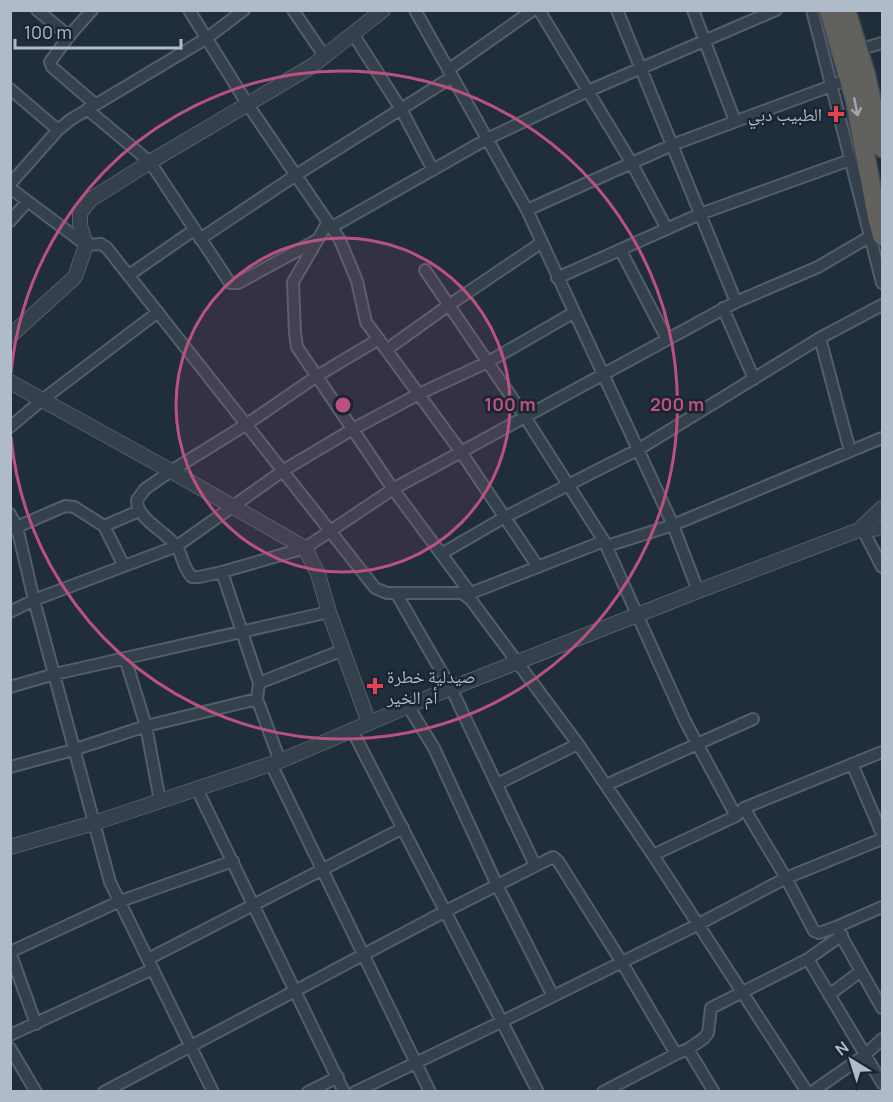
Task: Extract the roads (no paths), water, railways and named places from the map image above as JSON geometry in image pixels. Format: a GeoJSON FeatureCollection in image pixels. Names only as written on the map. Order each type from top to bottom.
{"type":"FeatureCollection","features":[{"type":"Feature","properties":{"kind":"highway"},"geometry":{"type":"LineString","coordinates":[[829,10],[849,78],[876,237]]}},
{"type":"Feature","properties":{"kind":"highway"},"geometry":{"type":"LineString","coordinates":[[846,10],[882,148]]}},
{"type":"Feature","properties":{"kind":"street"},"geometry":{"type":"LineString","coordinates":[[37,10],[69,36]]}},
{"type":"Feature","properties":{"kind":"street"},"geometry":{"type":"LineString","coordinates":[[92,10],[50,62],[52,67],[150,162],[228,280],[234,284],[317,240]]}},
{"type":"Feature","properties":{"kind":"street"},"geometry":{"type":"LineString","coordinates":[[189,10],[248,105],[340,240],[352,269],[366,322],[461,452],[538,567]]}},
{"type":"Feature","properties":{"kind":"street"},"geometry":{"type":"LineString","coordinates":[[244,10],[207,38],[91,106],[58,130],[10,186],[27,202],[86,245],[101,244],[107,248],[332,530],[375,588],[387,593],[468,595],[606,543],[673,525],[882,438]]}},
{"type":"Feature","properties":{"kind":"street"},"geometry":{"type":"LineString","coordinates":[[293,10],[325,57]]}},
{"type":"Feature","properties":{"kind":"street"},"geometry":{"type":"LineString","coordinates":[[12,332],[75,277],[86,245],[80,218],[84,206],[90,200],[325,57],[383,10]]}},
{"type":"Feature","properties":{"kind":"street"},"geometry":{"type":"LineString","coordinates":[[415,10],[526,210],[602,375],[639,449],[673,525],[698,591]]}},
{"type":"Feature","properties":{"kind":"street"},"geometry":{"type":"LineString","coordinates":[[129,275],[401,109],[534,10]]}},
{"type":"Feature","properties":{"kind":"street"},"geometry":{"type":"LineString","coordinates":[[539,10],[631,162],[667,229]]}},
{"type":"Feature","properties":{"kind":"street"},"geometry":{"type":"LineString","coordinates":[[617,10],[736,302]]}},
{"type":"Feature","properties":{"kind":"street"},"geometry":{"type":"LineString","coordinates":[[693,10],[735,122]]}},
{"type":"Feature","properties":{"kind":"street"},"geometry":{"type":"LineString","coordinates":[[776,10],[588,91],[487,140],[330,224],[296,274],[292,289],[297,347],[393,489],[516,663],[578,744],[807,1092]]}},
{"type":"Feature","properties":{"kind":"street"},"geometry":{"type":"LineString","coordinates":[[812,10],[850,160],[876,237],[882,283]]}},
{"type":"Feature","properties":{"kind":"street"},"geometry":{"type":"LineString","coordinates":[[353,34],[401,109],[433,170]]}},
{"type":"Feature","properties":{"kind":"street"},"geometry":{"type":"LineString","coordinates":[[858,50],[882,43]]}},
{"type":"Feature","properties":{"kind":"street"},"geometry":{"type":"LineString","coordinates":[[526,210],[672,145],[849,78]]}},
{"type":"Feature","properties":{"kind":"street"},"geometry":{"type":"LineString","coordinates":[[10,89],[58,130]]}},
{"type":"Feature","properties":{"kind":"street"},"geometry":{"type":"LineString","coordinates":[[557,278],[700,214],[850,160]]}},
{"type":"Feature","properties":{"kind":"street"},"geometry":{"type":"LineString","coordinates":[[10,221],[27,202]]}},
{"type":"Feature","properties":{"kind":"street"},"geometry":{"type":"LineString","coordinates":[[378,339],[317,376],[141,493],[137,500],[139,511],[177,546],[186,571],[192,577],[222,572],[305,548],[393,489],[723,308],[818,267],[876,237]]}},
{"type":"Feature","properties":{"kind":"street"},"geometry":{"type":"LineString","coordinates":[[386,350],[541,243]]}},
{"type":"Feature","properties":{"kind":"street"},"geometry":{"type":"LineString","coordinates":[[621,251],[667,339]]}},
{"type":"Feature","properties":{"kind":"street"},"geometry":{"type":"LineString","coordinates":[[425,270],[525,417],[606,543],[698,744],[740,812],[786,878],[814,931],[819,933],[839,931]]}},
{"type":"Feature","properties":{"kind":"street"},"geometry":{"type":"LineString","coordinates":[[441,554],[505,517],[639,449],[820,338],[882,305]]}},
{"type":"Feature","properties":{"kind":"street"},"geometry":{"type":"LineString","coordinates":[[723,308],[754,379]]}},
{"type":"Feature","properties":{"kind":"street"},"geometry":{"type":"LineString","coordinates":[[10,427],[158,312]]}},
{"type":"Feature","properties":{"kind":"street"},"geometry":{"type":"LineString","coordinates":[[10,612],[34,600],[177,546],[284,470],[353,429],[418,394],[488,362],[573,313]]}},
{"type":"Feature","properties":{"kind":"street"},"geometry":{"type":"LineString","coordinates":[[820,338],[850,451]]}},
{"type":"Feature","properties":{"kind":"street"},"geometry":{"type":"LineString","coordinates":[[10,382],[305,548],[318,574],[329,612],[369,723]]}},
{"type":"Feature","properties":{"kind":"street"},"geometry":{"type":"LineString","coordinates":[[14,529],[69,506],[74,507],[104,526],[124,566]]}},
{"type":"Feature","properties":{"kind":"street"},"geometry":{"type":"LineString","coordinates":[[861,530],[882,508]]}},
{"type":"Feature","properties":{"kind":"street"},"geometry":{"type":"LineString","coordinates":[[104,526],[139,511]]}},
{"type":"Feature","properties":{"kind":"street"},"geometry":{"type":"LineString","coordinates":[[10,514],[110,882],[213,1092]]}},
{"type":"Feature","properties":{"kind":"street"},"geometry":{"type":"LineString","coordinates":[[10,847],[94,824],[275,763],[451,688],[698,591],[861,530],[882,528]]}},
{"type":"Feature","properties":{"kind":"street"},"geometry":{"type":"LineString","coordinates":[[861,530],[882,567]]}},
{"type":"Feature","properties":{"kind":"street"},"geometry":{"type":"LineString","coordinates":[[222,572],[259,683],[257,699],[275,763],[430,1092]]}},
{"type":"Feature","properties":{"kind":"street"},"geometry":{"type":"LineString","coordinates":[[396,593],[451,688],[535,865]]}},
{"type":"Feature","properties":{"kind":"street"},"geometry":{"type":"LineString","coordinates":[[10,687],[55,674],[329,612]]}},
{"type":"Feature","properties":{"kind":"street"},"geometry":{"type":"LineString","coordinates":[[259,683],[344,650]]}},
{"type":"Feature","properties":{"kind":"street"},"geometry":{"type":"LineString","coordinates":[[125,658],[146,726],[160,801]]}},
{"type":"Feature","properties":{"kind":"street"},"geometry":{"type":"LineString","coordinates":[[10,767],[73,750],[146,726],[257,699]]}},
{"type":"Feature","properties":{"kind":"street"},"geometry":{"type":"LineString","coordinates":[[408,706],[437,755],[496,885],[553,996]]}},
{"type":"Feature","properties":{"kind":"street"},"geometry":{"type":"LineString","coordinates":[[606,785],[753,719]]}},
{"type":"Feature","properties":{"kind":"street"},"geometry":{"type":"LineString","coordinates":[[352,730],[538,1092]]}},
{"type":"Feature","properties":{"kind":"street"},"geometry":{"type":"LineString","coordinates":[[497,784],[578,744]]}},
{"type":"Feature","properties":{"kind":"street"},"geometry":{"type":"LineString","coordinates":[[653,855],[740,812],[882,752]]}},
{"type":"Feature","properties":{"kind":"street"},"geometry":{"type":"LineString","coordinates":[[852,764],[882,834]]}},
{"type":"Feature","properties":{"kind":"street"},"geometry":{"type":"LineString","coordinates":[[197,789],[344,1092]]}},
{"type":"Feature","properties":{"kind":"street"},"geometry":{"type":"LineString","coordinates":[[10,1035],[36,1024],[150,964],[254,905],[403,828]]}},
{"type":"Feature","properties":{"kind":"street"},"geometry":{"type":"LineString","coordinates":[[354,1092],[697,925],[786,878],[882,839]]}},
{"type":"Feature","properties":{"kind":"street"},"geometry":{"type":"LineString","coordinates":[[104,1092],[551,857],[556,859],[621,961],[676,1054]]}},
{"type":"Feature","properties":{"kind":"street"},"geometry":{"type":"LineString","coordinates":[[36,1024],[10,952],[118,902],[233,861]]}},
{"type":"Feature","properties":{"kind":"street"},"geometry":{"type":"LineString","coordinates":[[603,1092],[688,1049],[708,1033],[711,1008],[808,960],[839,931],[882,907]]}},
{"type":"Feature","properties":{"kind":"street"},"geometry":{"type":"LineString","coordinates":[[839,931],[881,1004]]}},
{"type":"Feature","properties":{"kind":"street"},"geometry":{"type":"LineString","coordinates":[[808,960],[882,1083]]}},
{"type":"Feature","properties":{"kind":"street"},"geometry":{"type":"LineString","coordinates":[[829,995],[861,972]]}},
{"type":"Feature","properties":{"kind":"street"},"geometry":{"type":"LineString","coordinates":[[812,1092],[865,1055],[882,1040]]}},
{"type":"Feature","properties":{"kind":"street"},"geometry":{"type":"LineString","coordinates":[[10,1048],[36,1092]]}},
{"type":"Feature","properties":{"kind":"street"},"geometry":{"type":"LineString","coordinates":[[688,1049],[714,1092]]}},
{"type":"Feature","properties":{"kind":"street"},"geometry":{"type":"LineString","coordinates":[[308,1092],[338,1077]]}},
{"type":"Feature","properties":{"kind":"street"},"geometry":{"type":"LineString","coordinates":[[124,1081],[130,1092]]}},
{"type":"Feature","properties":{"kind":"place","name":"الطبيب دبي"},"geometry":{"type":"Point","coordinates":[836,114]}},
{"type":"Feature","properties":{"kind":"place","name":"صيدلية خطرة أم الخير"},"geometry":{"type":"Point","coordinates":[375,686]}}]}
